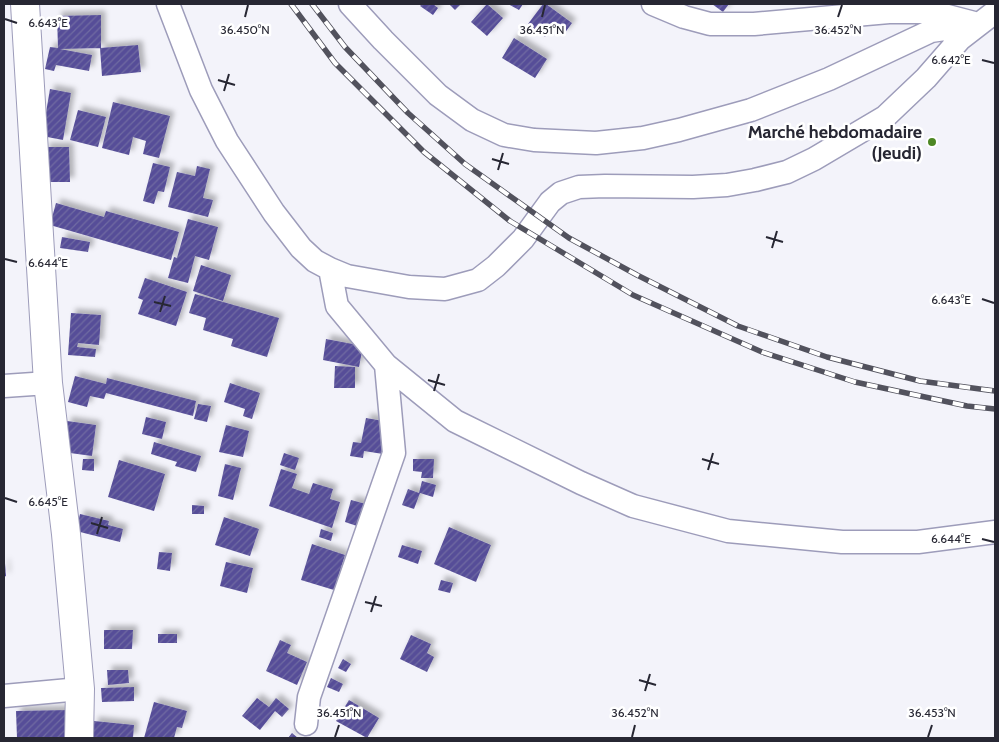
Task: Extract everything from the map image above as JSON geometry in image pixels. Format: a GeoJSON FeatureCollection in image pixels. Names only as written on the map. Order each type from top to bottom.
{"type":"FeatureCollection","features":[{"type":"Feature","properties":{"kind":"main road"},"geometry":{"type":"LineString","coordinates":[[25,4],[48,383],[66,534],[80,690],[78,738]]}},
{"type":"Feature","properties":{"kind":"street"},"geometry":{"type":"LineString","coordinates":[[168,4],[201,90],[226,141],[274,213],[301,248],[315,260],[347,276],[409,287],[445,289],[462,286],[478,280],[496,266],[523,238],[550,202],[561,194],[579,188],[596,186],[693,187],[727,185],[787,172],[814,159],[884,116],[926,78],[960,39],[987,18]]}},
{"type":"Feature","properties":{"kind":"street"},"geometry":{"type":"LineString","coordinates":[[350,4],[383,40],[438,94],[472,120],[504,135],[534,140],[596,143],[652,136],[751,110],[829,79],[932,32],[987,18]]}},
{"type":"Feature","properties":{"kind":"street"},"geometry":{"type":"LineString","coordinates":[[653,4],[684,17],[710,24],[754,24],[889,12],[932,12],[987,18]]}},
{"type":"Feature","properties":{"kind":"street"},"geometry":{"type":"LineString","coordinates":[[330,269],[337,306],[386,365],[455,421],[581,483],[633,506],[728,531],[842,542],[918,542],[995,532]]}},
{"type":"Feature","properties":{"kind":"street"},"geometry":{"type":"LineString","coordinates":[[306,724],[309,697],[394,453],[386,365]]}},
{"type":"Feature","properties":{"kind":"street"},"geometry":{"type":"LineString","coordinates":[[4,386],[48,383]]}},
{"type":"Feature","properties":{"kind":"street"},"geometry":{"type":"LineString","coordinates":[[4,696],[80,690]]}},
{"type":"Feature","properties":{"kind":"building"},"geometry":{"type":"Polygon","coordinates":[[[422,4],[433,4],[438,8],[433,15],[420,6],[422,4]]]}},
{"type":"Feature","properties":{"kind":"building"},"geometry":{"type":"Polygon","coordinates":[[[449,4],[461,4],[455,10],[449,4]]]}},
{"type":"Feature","properties":{"kind":"building"},"geometry":{"type":"Polygon","coordinates":[[[487,4],[503,18],[487,36],[471,22],[487,4]]]}},
{"type":"Feature","properties":{"kind":"building"},"geometry":{"type":"Polygon","coordinates":[[[508,4],[523,4],[519,10],[508,4]]]}},
{"type":"Feature","properties":{"kind":"building"},"geometry":{"type":"Polygon","coordinates":[[[543,4],[546,4],[572,23],[564,34],[553,26],[545,37],[528,24],[543,4]]]}},
{"type":"Feature","properties":{"kind":"building"},"geometry":{"type":"Polygon","coordinates":[[[712,4],[729,4],[723,12],[712,4]]]}},
{"type":"Feature","properties":{"kind":"building"},"geometry":{"type":"Polygon","coordinates":[[[101,15],[101,48],[60,49],[92,55],[89,71],[56,65],[54,71],[45,69],[50,47],[58,48],[57,16],[101,15]]]}},
{"type":"Feature","properties":{"kind":"building"},"geometry":{"type":"Polygon","coordinates":[[[514,38],[547,59],[535,78],[502,58],[514,38]]]}},
{"type":"Feature","properties":{"kind":"building"},"geometry":{"type":"Polygon","coordinates":[[[138,45],[141,72],[102,76],[100,48],[138,45]]]}},
{"type":"Feature","properties":{"kind":"building"},"geometry":{"type":"Polygon","coordinates":[[[50,89],[71,93],[63,140],[42,136],[50,89]]]}},
{"type":"Feature","properties":{"kind":"building"},"geometry":{"type":"Polygon","coordinates":[[[113,102],[170,116],[159,158],[143,154],[146,141],[133,137],[129,155],[102,148],[113,102]]]}},
{"type":"Feature","properties":{"kind":"building"},"geometry":{"type":"Polygon","coordinates":[[[78,110],[106,117],[98,147],[70,140],[78,110]]]}},
{"type":"Feature","properties":{"kind":"building"},"geometry":{"type":"Polygon","coordinates":[[[45,147],[69,147],[70,182],[46,182],[45,147]]]}},
{"type":"Feature","properties":{"kind":"building"},"geometry":{"type":"Polygon","coordinates":[[[153,163],[170,167],[164,192],[158,191],[154,204],[143,201],[153,163]]]}},
{"type":"Feature","properties":{"kind":"building"},"geometry":{"type":"Polygon","coordinates":[[[197,166],[210,169],[203,198],[213,200],[208,217],[168,207],[177,172],[195,176],[197,166]]]}},
{"type":"Feature","properties":{"kind":"building"},"geometry":{"type":"Polygon","coordinates":[[[56,203],[104,217],[106,211],[179,232],[171,260],[50,225],[56,203]]]}},
{"type":"Feature","properties":{"kind":"building"},"geometry":{"type":"Polygon","coordinates":[[[188,219],[218,227],[209,260],[195,256],[188,283],[168,278],[174,257],[177,258],[188,219]]]}},
{"type":"Feature","properties":{"kind":"building"},"geometry":{"type":"Polygon","coordinates":[[[62,237],[90,242],[88,252],[60,248],[62,237]]]}},
{"type":"Feature","properties":{"kind":"building"},"geometry":{"type":"Polygon","coordinates":[[[201,265],[231,275],[223,301],[193,291],[201,265]]]}},
{"type":"Feature","properties":{"kind":"building"},"geometry":{"type":"Polygon","coordinates":[[[145,278],[187,292],[176,326],[138,314],[143,300],[138,298],[145,278]]]}},
{"type":"Feature","properties":{"kind":"building"},"geometry":{"type":"Polygon","coordinates":[[[195,294],[279,318],[267,357],[231,346],[233,339],[203,330],[206,318],[189,313],[195,294]]]}},
{"type":"Feature","properties":{"kind":"building"},"geometry":{"type":"Polygon","coordinates":[[[71,313],[101,315],[99,345],[78,343],[77,347],[96,349],[95,357],[68,355],[71,313]]]}},
{"type":"Feature","properties":{"kind":"building"},"geometry":{"type":"Polygon","coordinates":[[[326,339],[363,346],[359,367],[323,360],[326,339]]]}},
{"type":"Feature","properties":{"kind":"building"},"geometry":{"type":"Polygon","coordinates":[[[335,366],[355,367],[355,388],[334,388],[335,366]]]}},
{"type":"Feature","properties":{"kind":"building"},"geometry":{"type":"Polygon","coordinates":[[[75,376],[106,384],[107,378],[196,401],[193,416],[106,393],[104,399],[90,396],[87,407],[68,402],[75,376]]]}},
{"type":"Feature","properties":{"kind":"building"},"geometry":{"type":"Polygon","coordinates":[[[230,383],[260,393],[252,419],[243,416],[245,409],[224,402],[230,383]]]}},
{"type":"Feature","properties":{"kind":"building"},"geometry":{"type":"Polygon","coordinates":[[[198,404],[211,406],[207,422],[194,419],[198,404]]]}},
{"type":"Feature","properties":{"kind":"building"},"geometry":{"type":"Polygon","coordinates":[[[146,417],[166,422],[162,439],[142,434],[146,417]]]}},
{"type":"Feature","properties":{"kind":"building"},"geometry":{"type":"Polygon","coordinates":[[[366,418],[389,422],[383,454],[364,451],[363,458],[350,456],[353,442],[361,443],[366,418]]]}},
{"type":"Feature","properties":{"kind":"building"},"geometry":{"type":"Polygon","coordinates":[[[67,421],[96,425],[92,456],[63,452],[67,421]]]}},
{"type":"Feature","properties":{"kind":"building"},"geometry":{"type":"Polygon","coordinates":[[[226,425],[249,431],[243,457],[219,452],[226,425]]]}},
{"type":"Feature","properties":{"kind":"building"},"geometry":{"type":"Polygon","coordinates":[[[154,442],[201,456],[196,472],[175,466],[177,462],[151,454],[154,442]]]}},
{"type":"Feature","properties":{"kind":"building"},"geometry":{"type":"Polygon","coordinates":[[[284,453],[299,458],[295,470],[280,465],[284,453]]]}},
{"type":"Feature","properties":{"kind":"building"},"geometry":{"type":"Polygon","coordinates":[[[83,459],[94,459],[94,471],[82,470],[83,459]]]}},
{"type":"Feature","properties":{"kind":"building"},"geometry":{"type":"Polygon","coordinates":[[[413,459],[434,459],[433,478],[421,478],[422,472],[413,471],[413,459]]]}},
{"type":"Feature","properties":{"kind":"building"},"geometry":{"type":"Polygon","coordinates":[[[119,460],[165,474],[154,511],[108,497],[119,460]]]}},
{"type":"Feature","properties":{"kind":"building"},"geometry":{"type":"Polygon","coordinates":[[[225,464],[241,468],[233,500],[218,496],[225,464]]]}},
{"type":"Feature","properties":{"kind":"building"},"geometry":{"type":"Polygon","coordinates":[[[281,469],[297,474],[292,488],[309,494],[313,483],[333,489],[330,499],[340,502],[332,528],[269,506],[281,469]]]}},
{"type":"Feature","properties":{"kind":"building"},"geometry":{"type":"Polygon","coordinates":[[[422,481],[436,485],[433,497],[420,493],[414,509],[402,505],[408,489],[419,493],[422,481]]]}},
{"type":"Feature","properties":{"kind":"building"},"geometry":{"type":"Polygon","coordinates":[[[351,500],[366,504],[360,527],[345,522],[351,500]]]}},
{"type":"Feature","properties":{"kind":"building"},"geometry":{"type":"Polygon","coordinates":[[[192,505],[204,506],[204,514],[192,514],[192,505]]]}},
{"type":"Feature","properties":{"kind":"building"},"geometry":{"type":"Polygon","coordinates":[[[80,514],[109,521],[108,525],[123,529],[120,542],[76,531],[80,514]]]}},
{"type":"Feature","properties":{"kind":"building"},"geometry":{"type":"Polygon","coordinates":[[[224,517],[259,529],[250,556],[215,545],[224,517]]]}},
{"type":"Feature","properties":{"kind":"building"},"geometry":{"type":"Polygon","coordinates":[[[449,527],[491,545],[476,582],[434,564],[449,527]]]}},
{"type":"Feature","properties":{"kind":"building"},"geometry":{"type":"Polygon","coordinates":[[[321,529],[333,533],[331,541],[319,537],[321,529]]]}},
{"type":"Feature","properties":{"kind":"building"},"geometry":{"type":"Polygon","coordinates":[[[312,544],[345,555],[334,590],[301,580],[312,544]]]}},
{"type":"Feature","properties":{"kind":"building"},"geometry":{"type":"Polygon","coordinates":[[[402,545],[422,551],[418,564],[398,557],[402,545]]]}},
{"type":"Feature","properties":{"kind":"building"},"geometry":{"type":"Polygon","coordinates":[[[159,552],[172,553],[170,571],[157,569],[159,552]]]}},
{"type":"Feature","properties":{"kind":"building"},"geometry":{"type":"Polygon","coordinates":[[[226,562],[253,568],[247,593],[220,586],[226,562]]]}},
{"type":"Feature","properties":{"kind":"building"},"geometry":{"type":"Polygon","coordinates":[[[4,563],[6,576],[4,577],[4,563]]]}},
{"type":"Feature","properties":{"kind":"building"},"geometry":{"type":"Polygon","coordinates":[[[441,580],[453,583],[450,593],[438,590],[441,580]]]}},
{"type":"Feature","properties":{"kind":"building"},"geometry":{"type":"Polygon","coordinates":[[[104,630],[133,630],[132,649],[104,649],[104,630]]]}},
{"type":"Feature","properties":{"kind":"building"},"geometry":{"type":"Polygon","coordinates":[[[158,634],[177,634],[177,643],[158,643],[158,634]]]}},
{"type":"Feature","properties":{"kind":"building"},"geometry":{"type":"Polygon","coordinates":[[[411,635],[431,644],[427,653],[434,657],[427,672],[400,659],[411,635]]]}},
{"type":"Feature","properties":{"kind":"building"},"geometry":{"type":"Polygon","coordinates":[[[280,640],[291,645],[287,653],[307,662],[297,685],[266,671],[280,640]]]}},
{"type":"Feature","properties":{"kind":"building"},"geometry":{"type":"Polygon","coordinates":[[[343,659],[351,664],[346,672],[338,668],[343,659]]]}},
{"type":"Feature","properties":{"kind":"building"},"geometry":{"type":"Polygon","coordinates":[[[107,670],[128,670],[129,683],[108,685],[107,670]]]}},
{"type":"Feature","properties":{"kind":"building"},"geometry":{"type":"Polygon","coordinates":[[[331,678],[343,684],[339,692],[327,687],[331,678]]]}},
{"type":"Feature","properties":{"kind":"building"},"geometry":{"type":"Polygon","coordinates":[[[134,687],[134,701],[102,702],[101,688],[134,687]]]}},
{"type":"Feature","properties":{"kind":"building"},"geometry":{"type":"Polygon","coordinates":[[[257,698],[269,707],[276,698],[289,709],[282,717],[275,711],[260,730],[242,716],[257,698]]]}},
{"type":"Feature","properties":{"kind":"building"},"geometry":{"type":"Polygon","coordinates":[[[349,700],[379,718],[367,738],[336,721],[349,700]]]}},
{"type":"Feature","properties":{"kind":"building"},"geometry":{"type":"Polygon","coordinates":[[[154,702],[187,711],[182,728],[177,727],[174,738],[144,738],[154,702]]]}},
{"type":"Feature","properties":{"kind":"building"},"geometry":{"type":"Polygon","coordinates":[[[70,710],[71,738],[17,738],[16,711],[70,710]]]}},
{"type":"Feature","properties":{"kind":"building"},"geometry":{"type":"Polygon","coordinates":[[[94,721],[134,725],[133,738],[92,738],[94,721]]]}},
{"type":"Feature","properties":{"kind":"building"},"geometry":{"type":"Polygon","coordinates":[[[292,733],[298,738],[288,738],[292,733]]]}},
{"type":"Feature","properties":{"kind":"railway"},"geometry":{"type":"LineString","coordinates":[[291,4],[335,63],[424,152],[510,221],[633,295],[762,352],[855,382],[967,406],[995,409]]}},
{"type":"Feature","properties":{"kind":"railway"},"geometry":{"type":"LineString","coordinates":[[312,4],[345,47],[408,113],[465,164],[569,238],[738,326],[827,357],[920,381],[995,391]]}},
{"type":"Feature","properties":{"kind":"place","name":"Marché hebdomadaire (Jeudi)"},"geometry":{"type":"Point","coordinates":[932,142]}}]}
